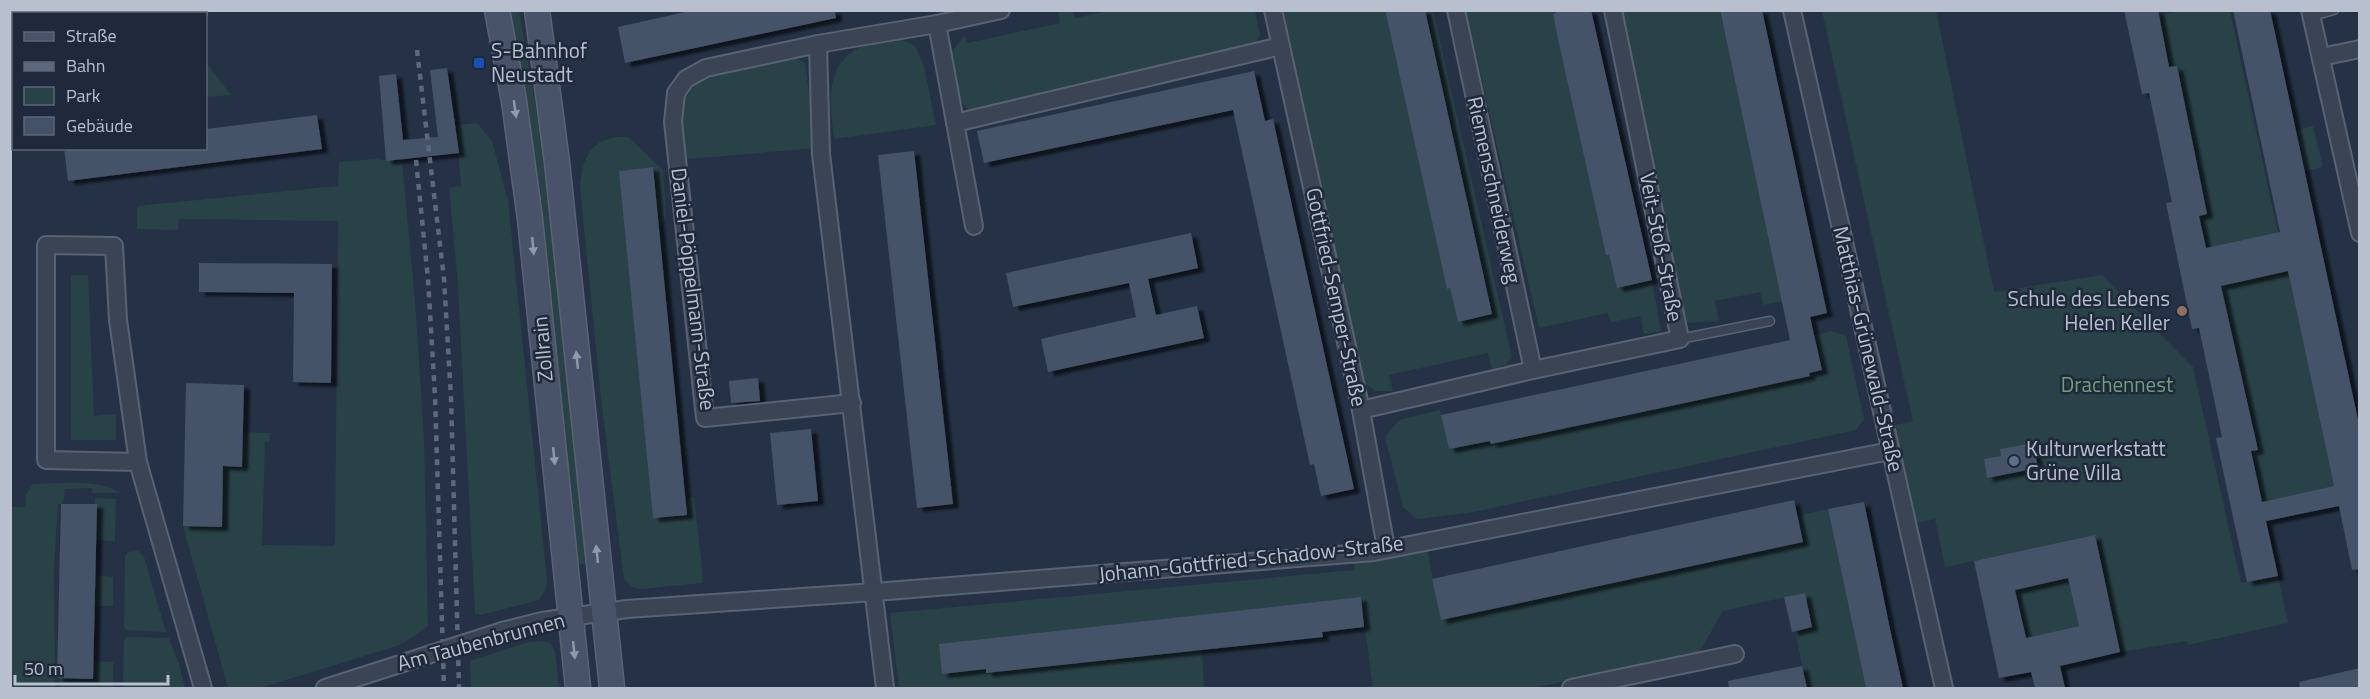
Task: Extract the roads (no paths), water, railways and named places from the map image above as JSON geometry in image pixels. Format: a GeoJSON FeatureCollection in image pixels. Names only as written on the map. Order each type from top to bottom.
{"type":"FeatureCollection","features":[{"type":"Feature","properties":{"kind":"main road"},"geometry":{"type":"LineString","coordinates":[[179,12],[195,10]]}},
{"type":"Feature","properties":{"kind":"main road","name":"Zollrain"},"geometry":{"type":"LineString","coordinates":[[497,10],[514,101],[530,219],[578,688]]}},
{"type":"Feature","properties":{"kind":"main road","name":"Zollrain"},"geometry":{"type":"LineString","coordinates":[[537,10],[557,162],[612,688]]}},
{"type":"Feature","properties":{"kind":"street"},"geometry":{"type":"LineString","coordinates":[[885,688],[822,154],[818,44],[937,24],[1001,10]]}},
{"type":"Feature","properties":{"kind":"street","name":"Gottfried-Semper-Straße"},"geometry":{"type":"LineString","coordinates":[[1273,10],[1361,410],[1386,548]]}},
{"type":"Feature","properties":{"kind":"street","name":"Riemenschneiderweg"},"geometry":{"type":"LineString","coordinates":[[1456,10],[1533,370]]}},
{"type":"Feature","properties":{"kind":"street","name":"Veit-Stoß-Straße"},"geometry":{"type":"LineString","coordinates":[[1361,410],[1680,339],[1613,10]]}},
{"type":"Feature","properties":{"kind":"street","name":"Matthias-Grünewald-Straße"},"geometry":{"type":"LineString","coordinates":[[1792,10],[1944,688]]}},
{"type":"Feature","properties":{"kind":"street"},"geometry":{"type":"LineString","coordinates":[[2311,13],[2359,232]]}},
{"type":"Feature","properties":{"kind":"street"},"geometry":{"type":"LineString","coordinates":[[937,24],[974,226]]}},
{"type":"Feature","properties":{"kind":"street","name":"Daniel-Pöppelmann-Straße"},"geometry":{"type":"LineString","coordinates":[[818,44],[706,68],[686,79],[676,93],[673,122],[705,418],[852,403]]}},
{"type":"Feature","properties":{"kind":"street"},"geometry":{"type":"LineString","coordinates":[[955,123],[1281,46]]}},
{"type":"Feature","properties":{"kind":"street"},"geometry":{"type":"LineString","coordinates":[[2321,57],[2360,49]]}},
{"type":"Feature","properties":{"kind":"street"},"geometry":{"type":"LineString","coordinates":[[138,462],[46,460],[46,245],[114,246],[118,320],[138,462],[203,688]]}},
{"type":"Feature","properties":{"kind":"street","name":"Johann-Gottfried-Schadow-Straße"},"geometry":{"type":"LineString","coordinates":[[603,612],[1363,553],[1890,451]]}},
{"type":"Feature","properties":{"kind":"street","name":"Am Taubenbrunnen"},"geometry":{"type":"LineString","coordinates":[[325,688],[502,631],[542,621],[603,612]]}},
{"type":"Feature","properties":{"kind":"street"},"geometry":{"type":"LineString","coordinates":[[1571,688],[1735,654]]}},
{"type":"Feature","properties":{"kind":"lane"},"geometry":{"type":"LineString","coordinates":[[2311,13],[2334,10]]}},
{"type":"Feature","properties":{"kind":"lane"},"geometry":{"type":"LineString","coordinates":[[1680,339],[1770,321]]}},
{"type":"Feature","properties":{"kind":"railway"},"geometry":{"type":"LineString","coordinates":[[417,50],[444,279],[451,398],[459,688]]}},
{"type":"Feature","properties":{"kind":"railway"},"geometry":{"type":"LineString","coordinates":[[416,160],[428,279],[435,396],[444,688]]}},
{"type":"Feature","properties":{"kind":"place","name":"S-Bahnhof Neustadt"},"geometry":{"type":"Point","coordinates":[479,63]}},
{"type":"Feature","properties":{"kind":"place","name":"Schule des Lebens Helen Keller"},"geometry":{"type":"Point","coordinates":[2182,311]}},
{"type":"Feature","properties":{"kind":"place","name":"Kulturwerkstatt Grüne Villa"},"geometry":{"type":"Point","coordinates":[2014,461]}},
{"type":"Feature","properties":{"kind":"park label","name":"Drachennest"},"geometry":{"type":"Point","coordinates":[2117,385]}}]}
